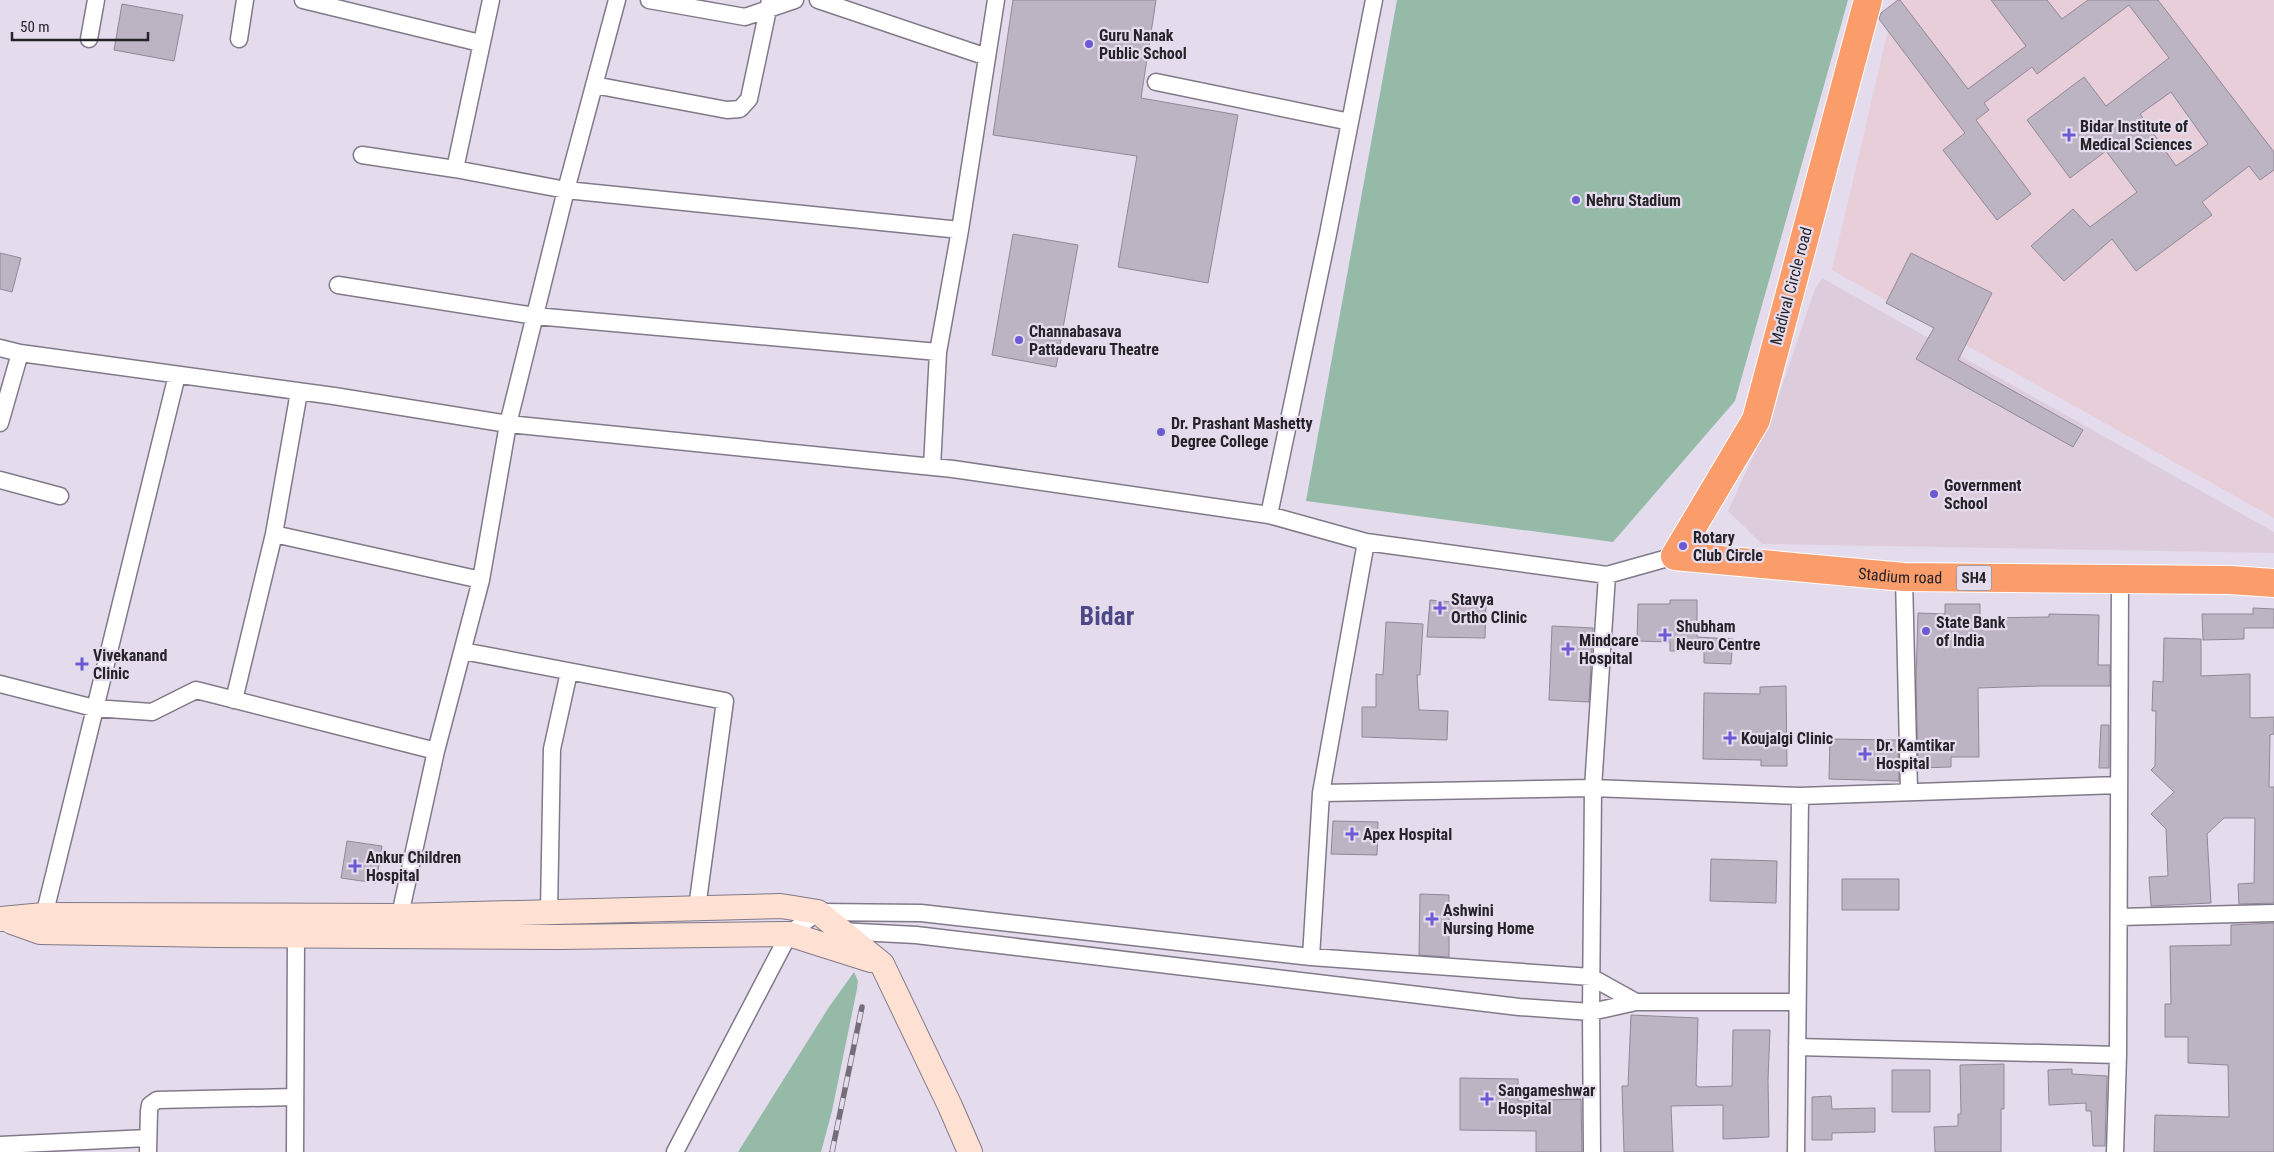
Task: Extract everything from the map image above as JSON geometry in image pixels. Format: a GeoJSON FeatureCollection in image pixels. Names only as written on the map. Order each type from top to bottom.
{"type":"FeatureCollection","features":[{"type":"Feature","properties":{"kind":"highway","name":"Madival Circle road"},"geometry":{"type":"LineString","coordinates":[[1675,556],[1756,420],[1868,0]]}},
{"type":"Feature","properties":{"kind":"highway","name":"Stadium road"},"geometry":{"type":"LineString","coordinates":[[1675,556],[1904,577],[2120,579],[2274,583]]}},
{"type":"Feature","properties":{"kind":"main road"},"geometry":{"type":"LineString","coordinates":[[1,919],[42,923],[296,935],[549,912],[781,906],[818,912],[882,964],[970,1152]]}},
{"type":"Feature","properties":{"kind":"main road"},"geometry":{"type":"LineString","coordinates":[[42,923],[398,925],[559,937],[789,934],[882,964]]}},
{"type":"Feature","properties":{"kind":"street"},"geometry":{"type":"LineString","coordinates":[[89,39],[96,0]]}},
{"type":"Feature","properties":{"kind":"street"},"geometry":{"type":"LineString","coordinates":[[239,39],[245,0]]}},
{"type":"Feature","properties":{"kind":"street"},"geometry":{"type":"LineString","coordinates":[[303,0],[480,43]]}},
{"type":"Feature","properties":{"kind":"street"},"geometry":{"type":"LineString","coordinates":[[455,169],[480,43],[491,0]]}},
{"type":"Feature","properties":{"kind":"street"},"geometry":{"type":"LineString","coordinates":[[398,925],[436,752],[481,580],[508,424],[566,190],[617,0]]}},
{"type":"Feature","properties":{"kind":"street"},"geometry":{"type":"LineString","coordinates":[[648,0],[745,17],[769,5],[795,0]]}},
{"type":"Feature","properties":{"kind":"street"},"geometry":{"type":"LineString","coordinates":[[818,0],[987,57]]}},
{"type":"Feature","properties":{"kind":"street"},"geometry":{"type":"LineString","coordinates":[[932,468],[938,352],[960,230],[996,0]]}},
{"type":"Feature","properties":{"kind":"street"},"geometry":{"type":"LineString","coordinates":[[1269,515],[1374,0]]}},
{"type":"Feature","properties":{"kind":"street"},"geometry":{"type":"LineString","coordinates":[[594,86],[727,110],[740,108],[749,99],[769,5]]}},
{"type":"Feature","properties":{"kind":"street"},"geometry":{"type":"LineString","coordinates":[[1156,82],[1350,122]]}},
{"type":"Feature","properties":{"kind":"street"},"geometry":{"type":"LineString","coordinates":[[362,155],[455,169],[566,190],[960,230]]}},
{"type":"Feature","properties":{"kind":"street"},"geometry":{"type":"LineString","coordinates":[[338,285],[535,316],[938,352]]}},
{"type":"Feature","properties":{"kind":"street"},"geometry":{"type":"LineString","coordinates":[[0,348],[20,353],[299,392],[508,424],[932,468],[1269,515],[1366,542],[1607,574],[1675,556]]}},
{"type":"Feature","properties":{"kind":"street"},"geometry":{"type":"LineString","coordinates":[[0,423],[20,353]]}},
{"type":"Feature","properties":{"kind":"street"},"geometry":{"type":"LineString","coordinates":[[42,923],[177,375]]}},
{"type":"Feature","properties":{"kind":"street"},"geometry":{"type":"LineString","coordinates":[[234,700],[274,534],[299,392]]}},
{"type":"Feature","properties":{"kind":"street"},"geometry":{"type":"LineString","coordinates":[[0,480],[60,496]]}},
{"type":"Feature","properties":{"kind":"street"},"geometry":{"type":"LineString","coordinates":[[274,534],[481,580]]}},
{"type":"Feature","properties":{"kind":"street"},"geometry":{"type":"LineString","coordinates":[[1311,957],[1321,793],[1366,542]]}},
{"type":"Feature","properties":{"kind":"street"},"geometry":{"type":"LineString","coordinates":[[1592,1152],[1593,788],[1607,574]]}},
{"type":"Feature","properties":{"kind":"street"},"geometry":{"type":"LineString","coordinates":[[1904,577],[1909,792]]}},
{"type":"Feature","properties":{"kind":"street"},"geometry":{"type":"LineString","coordinates":[[2115,1152],[2118,1054],[2120,579]]}},
{"type":"Feature","properties":{"kind":"street"},"geometry":{"type":"LineString","coordinates":[[462,652],[725,701],[697,908]]}},
{"type":"Feature","properties":{"kind":"street"},"geometry":{"type":"LineString","coordinates":[[549,912],[552,749],[568,672]]}},
{"type":"Feature","properties":{"kind":"street"},"geometry":{"type":"LineString","coordinates":[[0,684],[94,708],[152,712],[196,690],[436,752]]}},
{"type":"Feature","properties":{"kind":"street"},"geometry":{"type":"LineString","coordinates":[[1321,793],[1593,788],[1800,796],[2119,786]]}},
{"type":"Feature","properties":{"kind":"street"},"geometry":{"type":"LineString","coordinates":[[1796,1152],[1800,796]]}},
{"type":"Feature","properties":{"kind":"street"},"geometry":{"type":"LineString","coordinates":[[675,1152],[789,934],[818,912],[921,914],[1311,957],[1591,977],[1636,1002]]}},
{"type":"Feature","properties":{"kind":"street"},"geometry":{"type":"LineString","coordinates":[[2118,917],[2274,912]]}},
{"type":"Feature","properties":{"kind":"street"},"geometry":{"type":"LineString","coordinates":[[818,944],[841,929],[916,935],[1519,1007],[1591,1012],[1636,1002],[1797,1002]]}},
{"type":"Feature","properties":{"kind":"street"},"geometry":{"type":"LineString","coordinates":[[295,1152],[296,935]]}},
{"type":"Feature","properties":{"kind":"street"},"geometry":{"type":"LineString","coordinates":[[1797,1047],[2118,1054]]}},
{"type":"Feature","properties":{"kind":"street"},"geometry":{"type":"LineString","coordinates":[[0,1145],[148,1145],[150,1105],[157,1100],[295,1097]]}},
{"type":"Feature","properties":{"kind":"shaded area","name":"Bidar Institute of Medical Sciences"},"geometry":{"type":"Polygon","coordinates":[[[1895,0],[2274,0],[2274,518],[1832,270],[1895,0]]]}},
{"type":"Feature","properties":{"kind":"shaded area"},"geometry":{"type":"Polygon","coordinates":[[[1822,278],[2274,532],[2274,553],[1762,544],[1728,511],[1772,415],[1815,289],[1822,278]]]}},
{"type":"Feature","properties":{"kind":"green space","name":"Nehru Stadium"},"geometry":{"type":"Polygon","coordinates":[[[1397,0],[1848,0],[1735,401],[1613,542],[1306,501],[1397,0]]]}},
{"type":"Feature","properties":{"kind":"green space"},"geometry":{"type":"Polygon","coordinates":[[[854,972],[858,981],[857,989],[832,1111],[821,1152],[738,1152],[829,1007],[854,972]]]}},
{"type":"Feature","properties":{"kind":"building"},"geometry":{"type":"Polygon","coordinates":[[[1013,0],[1156,0],[1141,98],[1238,115],[1208,283],[1118,267],[1137,156],[993,135],[1013,0]]]}},
{"type":"Feature","properties":{"kind":"building"},"geometry":{"type":"Polygon","coordinates":[[[1900,0],[1968,89],[2026,46],[1991,0],[2047,0],[2062,19],[2088,0],[2158,0],[2274,152],[2274,170],[2260,180],[2249,166],[2202,202],[2212,215],[2136,271],[2112,239],[2064,281],[2031,246],[2073,209],[2090,227],[2137,192],[2106,151],[2070,178],[2027,120],[2084,77],[2106,106],[2169,58],[2129,5],[2037,74],[2032,67],[1984,103],[1989,110],[1976,120],[2031,194],[1997,220],[1943,150],[1965,133],[1879,19],[1881,13],[1900,0]],[[2171,92],[2140,114],[2176,166],[2208,144],[2171,92]]]}},
{"type":"Feature","properties":{"kind":"building"},"geometry":{"type":"Polygon","coordinates":[[[122,4],[183,15],[174,61],[114,50],[122,4]]]}},
{"type":"Feature","properties":{"kind":"building"},"geometry":{"type":"Polygon","coordinates":[[[1013,234],[1078,245],[1056,367],[992,355],[1013,234]]]}},
{"type":"Feature","properties":{"kind":"building"},"geometry":{"type":"Polygon","coordinates":[[[0,253],[21,258],[12,292],[0,289],[0,253]]]}},
{"type":"Feature","properties":{"kind":"building"},"geometry":{"type":"Polygon","coordinates":[[[1911,253],[1992,293],[1958,360],[2083,430],[2073,447],[1916,359],[1934,328],[1886,303],[1911,253]]]}},
{"type":"Feature","properties":{"kind":"building"},"geometry":{"type":"Polygon","coordinates":[[[1430,600],[1486,605],[1485,638],[1427,637],[1430,600]]]}},
{"type":"Feature","properties":{"kind":"building"},"geometry":{"type":"Polygon","coordinates":[[[1670,600],[1697,600],[1697,637],[1733,639],[1731,664],[1704,663],[1704,651],[1670,651],[1670,642],[1637,641],[1638,604],[1670,604],[1670,600]]]}},
{"type":"Feature","properties":{"kind":"building"},"geometry":{"type":"Polygon","coordinates":[[[1945,604],[1980,604],[1980,618],[2049,617],[2049,614],[2099,615],[2098,665],[2110,665],[2110,686],[1978,688],[1979,757],[1951,757],[1951,767],[1918,768],[1916,680],[1918,613],[1945,614],[1945,604]]]}},
{"type":"Feature","properties":{"kind":"building"},"geometry":{"type":"Polygon","coordinates":[[[2253,608],[2274,609],[2274,628],[2244,628],[2244,639],[2203,640],[2202,614],[2253,614],[2253,608]]]}},
{"type":"Feature","properties":{"kind":"building"},"geometry":{"type":"Polygon","coordinates":[[[1386,622],[1423,624],[1420,675],[1417,675],[1419,710],[1448,711],[1447,740],[1362,737],[1362,707],[1376,707],[1376,674],[1383,675],[1386,622]]]}},
{"type":"Feature","properties":{"kind":"building"},"geometry":{"type":"Polygon","coordinates":[[[1552,626],[1593,628],[1589,702],[1549,700],[1552,626]]]}},
{"type":"Feature","properties":{"kind":"building"},"geometry":{"type":"Polygon","coordinates":[[[2164,638],[2201,639],[2201,676],[2250,674],[2250,718],[2274,717],[2274,734],[2270,735],[2269,787],[2274,787],[2274,903],[2239,904],[2238,884],[2254,883],[2255,818],[2224,818],[2207,834],[2211,903],[2151,906],[2149,877],[2168,876],[2166,829],[2151,814],[2174,792],[2151,770],[2155,766],[2156,711],[2152,711],[2153,681],[2163,682],[2164,638]]]}},
{"type":"Feature","properties":{"kind":"building"},"geometry":{"type":"Polygon","coordinates":[[[1786,686],[1787,766],[1761,766],[1761,760],[1703,759],[1704,693],[1760,694],[1760,687],[1786,686]]]}},
{"type":"Feature","properties":{"kind":"building"},"geometry":{"type":"Polygon","coordinates":[[[2101,725],[2109,725],[2109,768],[2099,768],[2101,725]]]}},
{"type":"Feature","properties":{"kind":"building"},"geometry":{"type":"Polygon","coordinates":[[[1830,739],[1898,740],[1899,781],[1829,779],[1830,739]]]}},
{"type":"Feature","properties":{"kind":"building"},"geometry":{"type":"Polygon","coordinates":[[[1333,821],[1378,822],[1377,855],[1331,854],[1333,821]]]}},
{"type":"Feature","properties":{"kind":"building"},"geometry":{"type":"Polygon","coordinates":[[[347,841],[382,846],[376,883],[341,878],[347,841]]]}},
{"type":"Feature","properties":{"kind":"building"},"geometry":{"type":"Polygon","coordinates":[[[1711,859],[1777,861],[1776,903],[1710,901],[1711,859]]]}},
{"type":"Feature","properties":{"kind":"building"},"geometry":{"type":"Polygon","coordinates":[[[1842,879],[1899,879],[1899,910],[1842,910],[1842,879]]]}},
{"type":"Feature","properties":{"kind":"building"},"geometry":{"type":"Polygon","coordinates":[[[1420,894],[1449,895],[1449,957],[1419,955],[1420,894]]]}},
{"type":"Feature","properties":{"kind":"building"},"geometry":{"type":"Polygon","coordinates":[[[2274,923],[2274,1152],[2154,1152],[2155,1115],[2229,1117],[2228,1065],[2188,1063],[2188,1037],[2165,1037],[2165,1004],[2171,1004],[2170,946],[2231,945],[2231,925],[2274,923]]]}},
{"type":"Feature","properties":{"kind":"building"},"geometry":{"type":"Polygon","coordinates":[[[1631,1015],[1698,1018],[1696,1085],[1699,1087],[1732,1086],[1733,1030],[1770,1030],[1768,1080],[1769,1137],[1723,1139],[1723,1105],[1671,1106],[1673,1152],[1624,1152],[1622,1086],[1628,1086],[1631,1015]]]}},
{"type":"Feature","properties":{"kind":"building"},"geometry":{"type":"Polygon","coordinates":[[[2004,1064],[2004,1109],[2001,1109],[2001,1152],[1935,1152],[1934,1127],[1958,1126],[1958,1114],[1961,1114],[1960,1065],[2004,1064]]]}},
{"type":"Feature","properties":{"kind":"building"},"geometry":{"type":"Polygon","coordinates":[[[2072,1069],[2072,1074],[2107,1076],[2105,1146],[2093,1146],[2091,1111],[2086,1111],[2086,1103],[2049,1105],[2048,1070],[2072,1069]]]}},
{"type":"Feature","properties":{"kind":"building"},"geometry":{"type":"Polygon","coordinates":[[[1892,1070],[1930,1070],[1930,1112],[1892,1112],[1892,1070]]]}},
{"type":"Feature","properties":{"kind":"building"},"geometry":{"type":"Polygon","coordinates":[[[1460,1078],[1518,1079],[1518,1101],[1581,1099],[1582,1152],[1536,1152],[1536,1131],[1460,1130],[1460,1078]]]}},
{"type":"Feature","properties":{"kind":"building"},"geometry":{"type":"Polygon","coordinates":[[[1831,1096],[1832,1109],[1875,1108],[1875,1132],[1832,1133],[1832,1140],[1812,1140],[1812,1097],[1831,1096]]]}},
{"type":"Feature","properties":{"kind":"railway"},"geometry":{"type":"LineString","coordinates":[[832,1152],[862,1007]]}},
{"type":"Feature","properties":{"kind":"place","name":"Guru Nanak Public School"},"geometry":{"type":"Point","coordinates":[1089,44]}},
{"type":"Feature","properties":{"kind":"place","name":"Bidar Institute of Medical Sciences"},"geometry":{"type":"Point","coordinates":[2069,135]}},
{"type":"Feature","properties":{"kind":"place","name":"Nehru Stadium"},"geometry":{"type":"Point","coordinates":[1576,200]}},
{"type":"Feature","properties":{"kind":"place","name":"Channabasava Pattadevaru Theatre"},"geometry":{"type":"Point","coordinates":[1019,340]}},
{"type":"Feature","properties":{"kind":"place","name":"Dr. Prashant Mashetty Degree College"},"geometry":{"type":"Point","coordinates":[1161,432]}},
{"type":"Feature","properties":{"kind":"place","name":"Government School"},"geometry":{"type":"Point","coordinates":[1934,494]}},
{"type":"Feature","properties":{"kind":"place","name":"Rotary Club Circle"},"geometry":{"type":"Point","coordinates":[1683,546]}},
{"type":"Feature","properties":{"kind":"place","name":"Stavya Ortho Clinic"},"geometry":{"type":"Point","coordinates":[1440,608]}},
{"type":"Feature","properties":{"kind":"place","name":"State Bank of India"},"geometry":{"type":"Point","coordinates":[1926,631]}},
{"type":"Feature","properties":{"kind":"place","name":"Shubham Neuro Centre"},"geometry":{"type":"Point","coordinates":[1665,635]}},
{"type":"Feature","properties":{"kind":"place","name":"Mindcare Hospital"},"geometry":{"type":"Point","coordinates":[1568,649]}},
{"type":"Feature","properties":{"kind":"place","name":"Vivekanand Clinic"},"geometry":{"type":"Point","coordinates":[82,664]}},
{"type":"Feature","properties":{"kind":"place","name":"Koujalgi Clinic"},"geometry":{"type":"Point","coordinates":[1730,738]}},
{"type":"Feature","properties":{"kind":"place","name":"Dr. Kamtikar Hospital"},"geometry":{"type":"Point","coordinates":[1865,754]}},
{"type":"Feature","properties":{"kind":"place","name":"Apex Hospital"},"geometry":{"type":"Point","coordinates":[1352,834]}},
{"type":"Feature","properties":{"kind":"place","name":"Ankur Children Hospital"},"geometry":{"type":"Point","coordinates":[355,866]}},
{"type":"Feature","properties":{"kind":"place","name":"Ashwini Nursing Home"},"geometry":{"type":"Point","coordinates":[1432,919]}},
{"type":"Feature","properties":{"kind":"place","name":"Sangameshwar Hospital"},"geometry":{"type":"Point","coordinates":[1487,1099]}},
{"type":"Feature","properties":{"kind":"district","name":"Bidar"},"geometry":{"type":"Point","coordinates":[1107,616]}}]}
